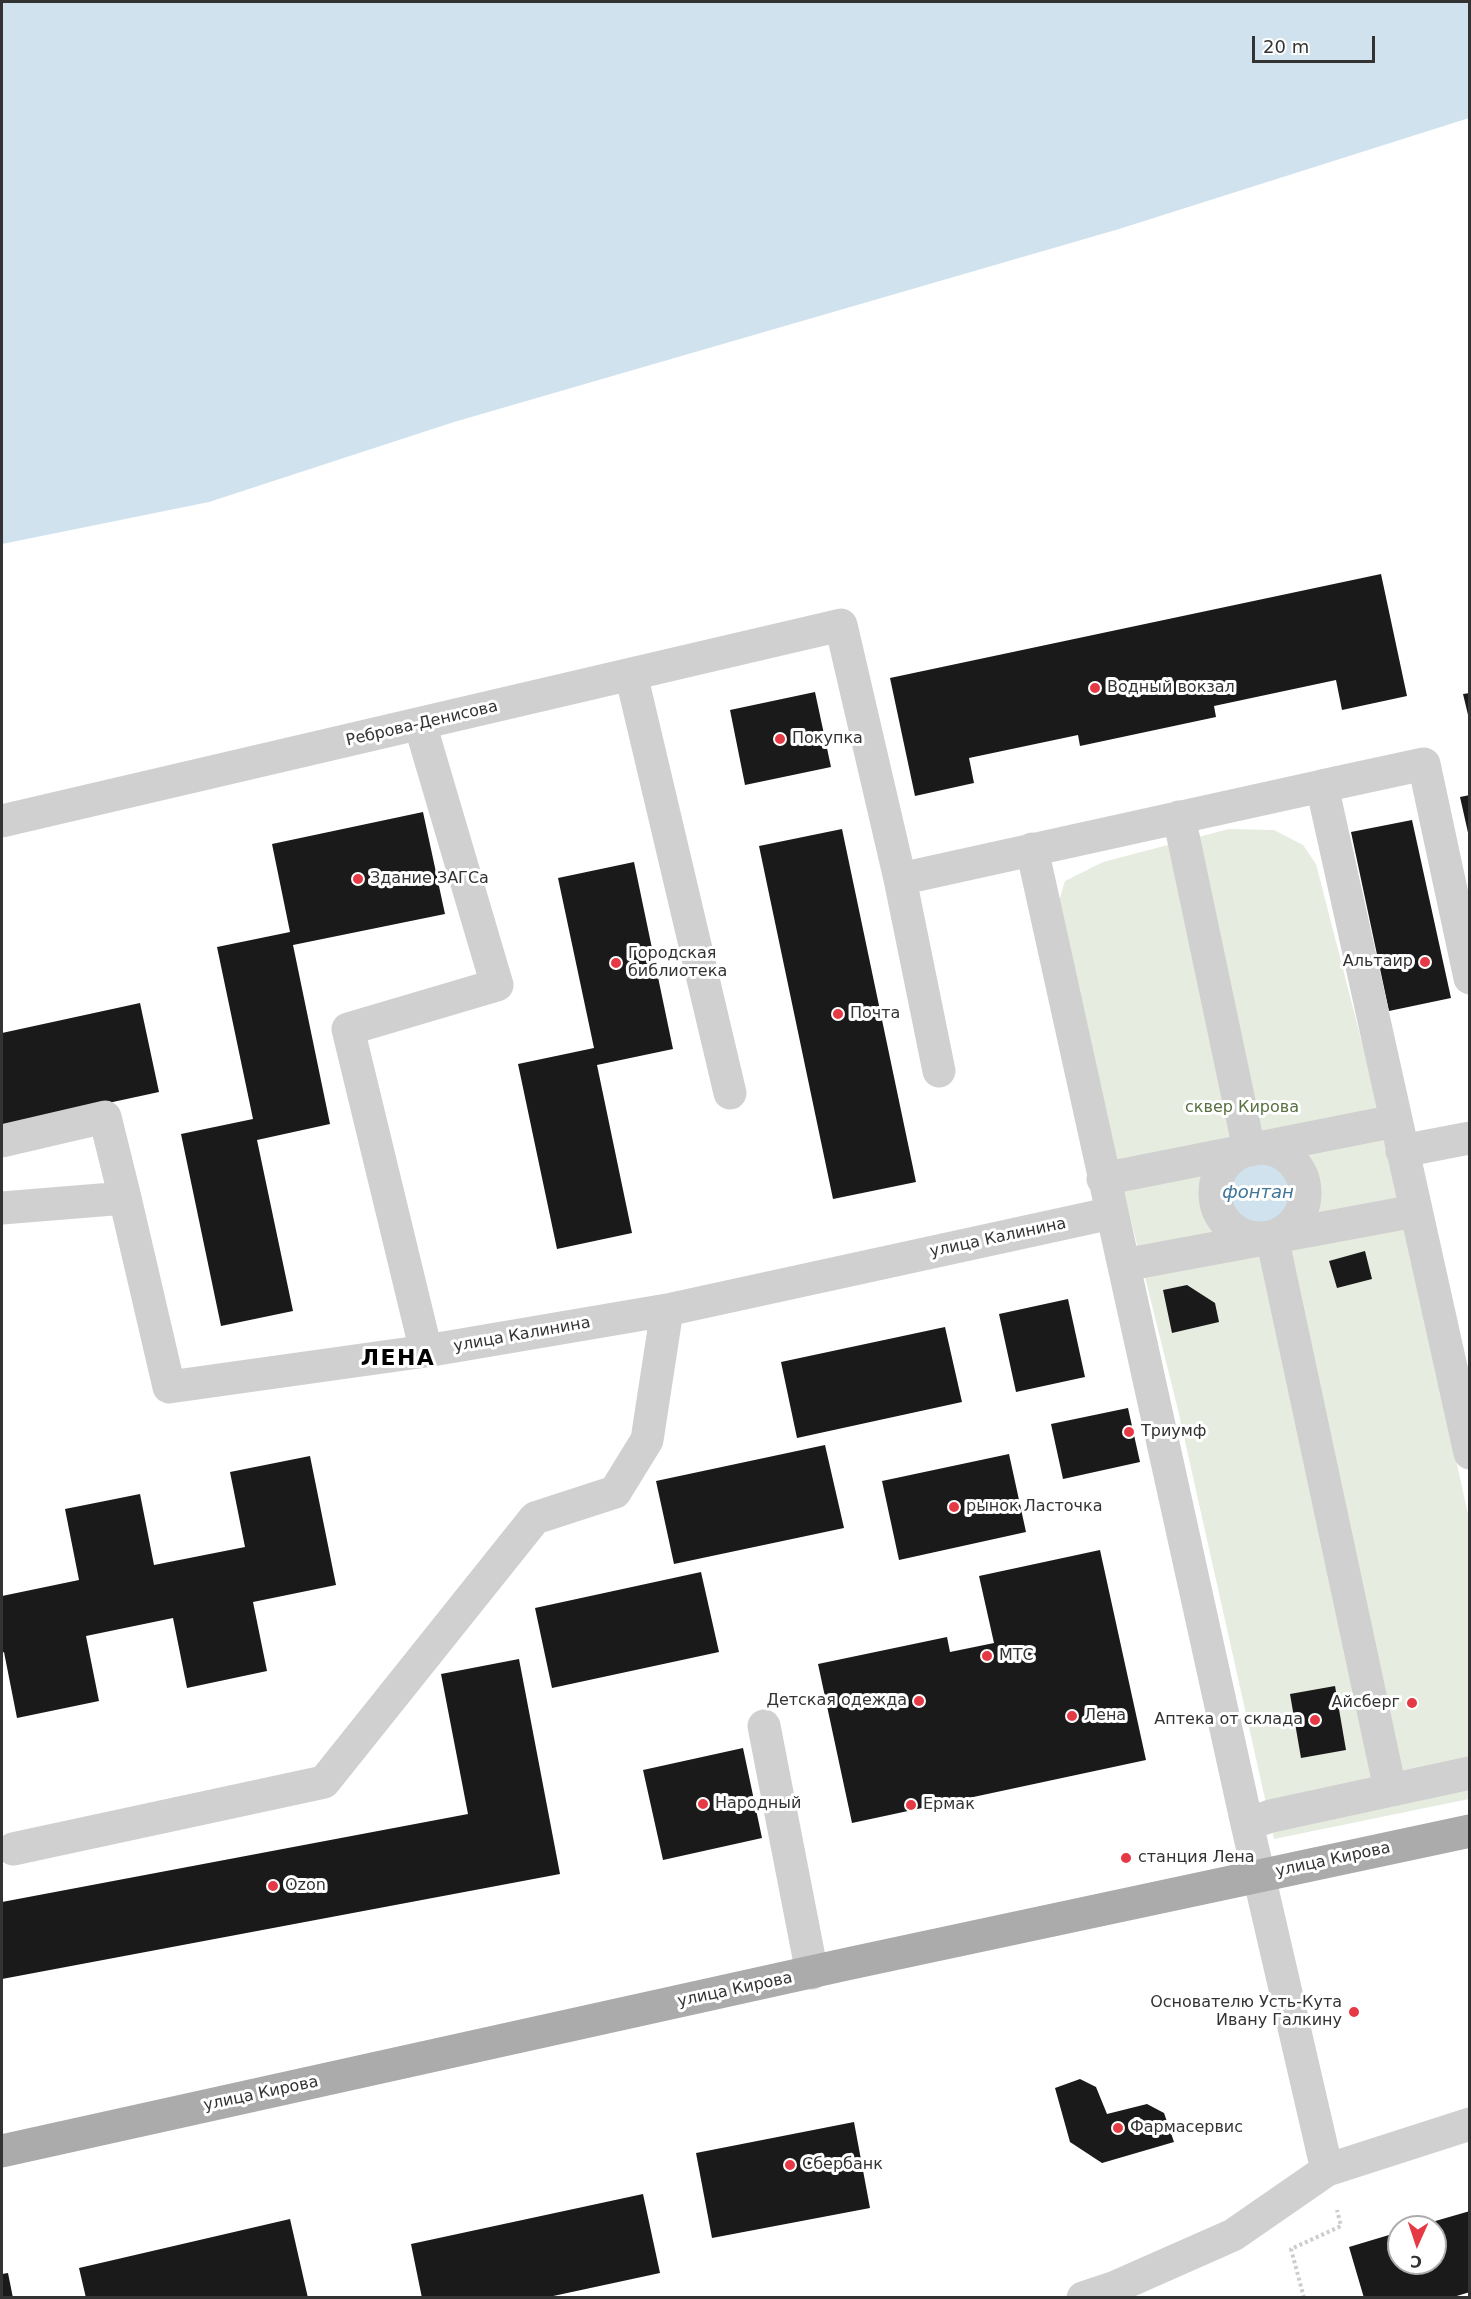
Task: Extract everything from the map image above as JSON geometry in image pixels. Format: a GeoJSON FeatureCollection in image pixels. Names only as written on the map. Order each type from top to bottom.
{"type":"FeatureCollection","features":[{"type":"Feature","properties":{"kind":"main road","name":"улица Кирова"},"geometry":{"type":"LineString","coordinates":[[2,2151],[1470,1831]]}},
{"type":"Feature","properties":{"kind":"street","name":"Реброва-Денисова"},"geometry":{"type":"LineString","coordinates":[[2,821],[842,626],[900,879]]}},
{"type":"Feature","properties":{"kind":"street"},"geometry":{"type":"LineString","coordinates":[[631,674],[730,1093]]}},
{"type":"Feature","properties":{"kind":"street"},"geometry":{"type":"LineString","coordinates":[[420,724],[497,985],[348,1029],[426,1351]]}},
{"type":"Feature","properties":{"kind":"street"},"geometry":{"type":"LineString","coordinates":[[939,1071],[900,879],[1424,764],[1470,978]]}},
{"type":"Feature","properties":{"kind":"street"},"geometry":{"type":"LineString","coordinates":[[1322,786],[1470,1454]]}},
{"type":"Feature","properties":{"kind":"street"},"geometry":{"type":"LineString","coordinates":[[1179,817],[1249,1149]]}},
{"type":"Feature","properties":{"kind":"street"},"geometry":{"type":"LineString","coordinates":[[1032,849],[1247,1824],[1327,2170]]}},
{"type":"Feature","properties":{"kind":"street"},"geometry":{"type":"LineString","coordinates":[[2,1141],[105,1117],[125,1198],[2,1208]]}},
{"type":"Feature","properties":{"kind":"street"},"geometry":{"type":"LineString","coordinates":[[1103,1179],[1249,1149],[1398,1136],[1470,1138]]}},
{"type":"Feature","properties":{"kind":"street"},"geometry":{"type":"LineString","coordinates":[[1268,1148],[1283,1154],[1300,1170],[1305,1187],[1304,1207],[1294,1224],[1285,1232],[1272,1237],[1258,1239],[1242,1236],[1231,1229],[1220,1215],[1215,1197],[1217,1178],[1223,1166],[1237,1154],[1249,1149],[1268,1148]]}},
{"type":"Feature","properties":{"kind":"street","name":"улица Калинина"},"geometry":{"type":"LineString","coordinates":[[125,1198],[169,1387],[426,1351],[667,1311],[1112,1213]]}},
{"type":"Feature","properties":{"kind":"street"},"geometry":{"type":"LineString","coordinates":[[1124,1265],[1415,1211]]}},
{"type":"Feature","properties":{"kind":"street"},"geometry":{"type":"LineString","coordinates":[[1272,1237],[1390,1789]]}},
{"type":"Feature","properties":{"kind":"street"},"geometry":{"type":"LineString","coordinates":[[13,1849],[324,1782],[535,1518],[615,1492],[647,1440],[667,1311]]}},
{"type":"Feature","properties":{"kind":"street"},"geometry":{"type":"LineString","coordinates":[[764,1726],[812,1973]]}},
{"type":"Feature","properties":{"kind":"street"},"geometry":{"type":"LineString","coordinates":[[1247,1824],[1271,1816],[1470,1773]]}},
{"type":"Feature","properties":{"kind":"street"},"geometry":{"type":"LineString","coordinates":[[1083,2298],[1113,2289],[1233,2235],[1327,2170],[1470,2124]]}},
{"type":"Feature","properties":{"kind":"path"},"geometry":{"type":"LineString","coordinates":[[1304,2298],[1291,2249],[1341,2226],[1327,2170]]}},
{"type":"Feature","properties":{"kind":"green space","name":"сквер Кирова"},"geometry":{"type":"Polygon","coordinates":[[[1229,829],[1274,830],[1303,845],[1316,864],[1378,1105],[1469,1519],[1469,1799],[1274,1839],[1178,1410],[1055,914],[1065,881],[1103,862],[1229,829]]]}},
{"type":"Feature","properties":{"kind":"water"},"geometry":{"type":"Polygon","coordinates":[[[2,2],[1469,2],[1469,118],[1119,229],[454,422],[209,502],[2,544],[2,2]]]}},
{"type":"Feature","properties":{"kind":"water","name":"фонтан"},"geometry":{"type":"Polygon","coordinates":[[[1258,1158],[1277,1164],[1287,1174],[1293,1193],[1287,1212],[1277,1222],[1258,1228],[1239,1222],[1229,1212],[1223,1193],[1229,1174],[1239,1164],[1258,1158]]]}},
{"type":"Feature","properties":{"kind":"building","name":"Водный вокзал"},"geometry":{"type":"Polygon","coordinates":[[[1381,574],[1407,696],[1342,710],[1336,680],[1214,706],[1216,717],[1080,746],[1078,735],[969,758],[974,783],[915,796],[890,678],[1381,574]]]}},
{"type":"Feature","properties":{"kind":"building","name":"Покупка"},"geometry":{"type":"Polygon","coordinates":[[[815,692],[831,767],[745,785],[730,710],[815,692]]]}},
{"type":"Feature","properties":{"kind":"building"},"geometry":{"type":"Polygon","coordinates":[[[1470,693],[1470,719],[1469,719],[1463,694],[1470,693]]]}},
{"type":"Feature","properties":{"kind":"building"},"geometry":{"type":"Polygon","coordinates":[[[1470,795],[1470,837],[1469,837],[1460,797],[1470,795]]]}},
{"type":"Feature","properties":{"kind":"building"},"geometry":{"type":"Polygon","coordinates":[[[423,812],[445,914],[293,945],[330,1124],[257,1140],[293,1311],[221,1326],[181,1134],[253,1119],[217,947],[290,932],[272,844],[423,812]]]}},
{"type":"Feature","properties":{"kind":"building"},"geometry":{"type":"Polygon","coordinates":[[[1412,820],[1451,998],[1389,1011],[1351,832],[1412,820]]]}},
{"type":"Feature","properties":{"kind":"building","name":"Почта"},"geometry":{"type":"Polygon","coordinates":[[[842,829],[916,1182],[833,1199],[759,846],[842,829]]]}},
{"type":"Feature","properties":{"kind":"building"},"geometry":{"type":"Polygon","coordinates":[[[634,862],[673,1049],[597,1065],[632,1233],[557,1249],[518,1064],[594,1048],[558,878],[634,862]]]}},
{"type":"Feature","properties":{"kind":"building"},"geometry":{"type":"Polygon","coordinates":[[[140,1003],[159,1092],[2,1126],[2,1033],[140,1003]]]}},
{"type":"Feature","properties":{"kind":"building"},"geometry":{"type":"Polygon","coordinates":[[[1365,1251],[1372,1279],[1337,1288],[1329,1261],[1365,1251]]]}},
{"type":"Feature","properties":{"kind":"building"},"geometry":{"type":"Polygon","coordinates":[[[1187,1285],[1215,1303],[1219,1322],[1172,1333],[1163,1290],[1187,1285]]]}},
{"type":"Feature","properties":{"kind":"building"},"geometry":{"type":"Polygon","coordinates":[[[1068,1299],[1085,1377],[1016,1392],[999,1314],[1068,1299]]]}},
{"type":"Feature","properties":{"kind":"building"},"geometry":{"type":"Polygon","coordinates":[[[945,1327],[962,1402],[797,1438],[781,1362],[945,1327]]]}},
{"type":"Feature","properties":{"kind":"building"},"geometry":{"type":"Polygon","coordinates":[[[1128,1408],[1140,1462],[1063,1479],[1051,1424],[1128,1408]]]}},
{"type":"Feature","properties":{"kind":"building"},"geometry":{"type":"Polygon","coordinates":[[[825,1445],[844,1528],[674,1564],[656,1481],[825,1445]]]}},
{"type":"Feature","properties":{"kind":"building","name":"рынок Ласточка"},"geometry":{"type":"Polygon","coordinates":[[[1009,1454],[1026,1532],[899,1560],[882,1481],[1009,1454]]]}},
{"type":"Feature","properties":{"kind":"building"},"geometry":{"type":"Polygon","coordinates":[[[310,1456],[336,1585],[253,1602],[267,1671],[187,1688],[173,1618],[86,1636],[99,1701],[17,1718],[4,1652],[2,1653],[2,1596],[79,1580],[65,1509],[140,1494],[154,1565],[245,1547],[230,1472],[310,1456]]]}},
{"type":"Feature","properties":{"kind":"building"},"geometry":{"type":"Polygon","coordinates":[[[1100,1550],[1146,1760],[852,1823],[818,1664],[947,1637],[950,1652],[994,1643],[979,1576],[1100,1550]]]}},
{"type":"Feature","properties":{"kind":"building"},"geometry":{"type":"Polygon","coordinates":[[[701,1572],[719,1652],[552,1688],[535,1608],[701,1572]]]}},
{"type":"Feature","properties":{"kind":"building"},"geometry":{"type":"Polygon","coordinates":[[[519,1659],[560,1874],[2,1979],[2,1902],[468,1814],[441,1674],[519,1659]]]}},
{"type":"Feature","properties":{"kind":"building"},"geometry":{"type":"Polygon","coordinates":[[[1335,1686],[1346,1750],[1301,1758],[1290,1694],[1335,1686]]]}},
{"type":"Feature","properties":{"kind":"building","name":"Народный"},"geometry":{"type":"Polygon","coordinates":[[[743,1748],[762,1838],[663,1860],[643,1770],[743,1748]]]}},
{"type":"Feature","properties":{"kind":"building","name":"Фармасервис"},"geometry":{"type":"Polygon","coordinates":[[[1080,2079],[1096,2087],[1107,2114],[1147,2104],[1164,2113],[1174,2142],[1102,2163],[1070,2142],[1055,2088],[1080,2079]]]}},
{"type":"Feature","properties":{"kind":"building"},"geometry":{"type":"Polygon","coordinates":[[[854,2122],[870,2208],[712,2238],[696,2153],[854,2122]]]}},
{"type":"Feature","properties":{"kind":"building"},"geometry":{"type":"Polygon","coordinates":[[[643,2194],[660,2273],[544,2298],[422,2298],[411,2244],[643,2194]]]}},
{"type":"Feature","properties":{"kind":"building"},"geometry":{"type":"Polygon","coordinates":[[[1470,2211],[1470,2292],[1450,2298],[1364,2298],[1349,2247],[1387,2236],[1387,2275],[1447,2275],[1447,2218],[1470,2211]]]}},
{"type":"Feature","properties":{"kind":"building"},"geometry":{"type":"Polygon","coordinates":[[[290,2219],[308,2298],[86,2298],[79,2268],[290,2219]]]}},
{"type":"Feature","properties":{"kind":"building"},"geometry":{"type":"Polygon","coordinates":[[[8,2273],[13,2298],[2,2298],[2,2274],[8,2273]]]}},
{"type":"Feature","properties":{"kind":"place","name":"Водный вокзал"},"geometry":{"type":"Point","coordinates":[1095,688]}},
{"type":"Feature","properties":{"kind":"place","name":"Покупка"},"geometry":{"type":"Point","coordinates":[780,739]}},
{"type":"Feature","properties":{"kind":"place","name":"Здание ЗАГСа"},"geometry":{"type":"Point","coordinates":[358,879]}},
{"type":"Feature","properties":{"kind":"place","name":"Альтаир"},"geometry":{"type":"Point","coordinates":[1425,962]}},
{"type":"Feature","properties":{"kind":"place","name":"Городская библиотека"},"geometry":{"type":"Point","coordinates":[616,963]}},
{"type":"Feature","properties":{"kind":"place","name":"Почта"},"geometry":{"type":"Point","coordinates":[838,1014]}},
{"type":"Feature","properties":{"kind":"place","name":"Триумф"},"geometry":{"type":"Point","coordinates":[1129,1432]}},
{"type":"Feature","properties":{"kind":"place","name":"рынок Ласточка"},"geometry":{"type":"Point","coordinates":[954,1507]}},
{"type":"Feature","properties":{"kind":"place","name":"МТС"},"geometry":{"type":"Point","coordinates":[987,1656]}},
{"type":"Feature","properties":{"kind":"place","name":"Детская одежда"},"geometry":{"type":"Point","coordinates":[919,1701]}},
{"type":"Feature","properties":{"kind":"place","name":"Айсберг"},"geometry":{"type":"Point","coordinates":[1412,1703]}},
{"type":"Feature","properties":{"kind":"place","name":"Лена"},"geometry":{"type":"Point","coordinates":[1072,1716]}},
{"type":"Feature","properties":{"kind":"place","name":"Аптека от склада"},"geometry":{"type":"Point","coordinates":[1315,1720]}},
{"type":"Feature","properties":{"kind":"place","name":"Народный"},"geometry":{"type":"Point","coordinates":[703,1804]}},
{"type":"Feature","properties":{"kind":"place","name":"Ермак"},"geometry":{"type":"Point","coordinates":[911,1805]}},
{"type":"Feature","properties":{"kind":"place","name":"станция Лена"},"geometry":{"type":"Point","coordinates":[1126,1858]}},
{"type":"Feature","properties":{"kind":"place","name":"Ozon"},"geometry":{"type":"Point","coordinates":[273,1886]}},
{"type":"Feature","properties":{"kind":"place","name":"Основателю Усть-Кута Ивану Галкину"},"geometry":{"type":"Point","coordinates":[1354,2012]}},
{"type":"Feature","properties":{"kind":"place","name":"Фармасервис"},"geometry":{"type":"Point","coordinates":[1118,2128]}},
{"type":"Feature","properties":{"kind":"place","name":"Сбербанк"},"geometry":{"type":"Point","coordinates":[790,2165]}},
{"type":"Feature","properties":{"kind":"district","name":"ЛЕНА"},"geometry":{"type":"Point","coordinates":[398,1359]}}]}
